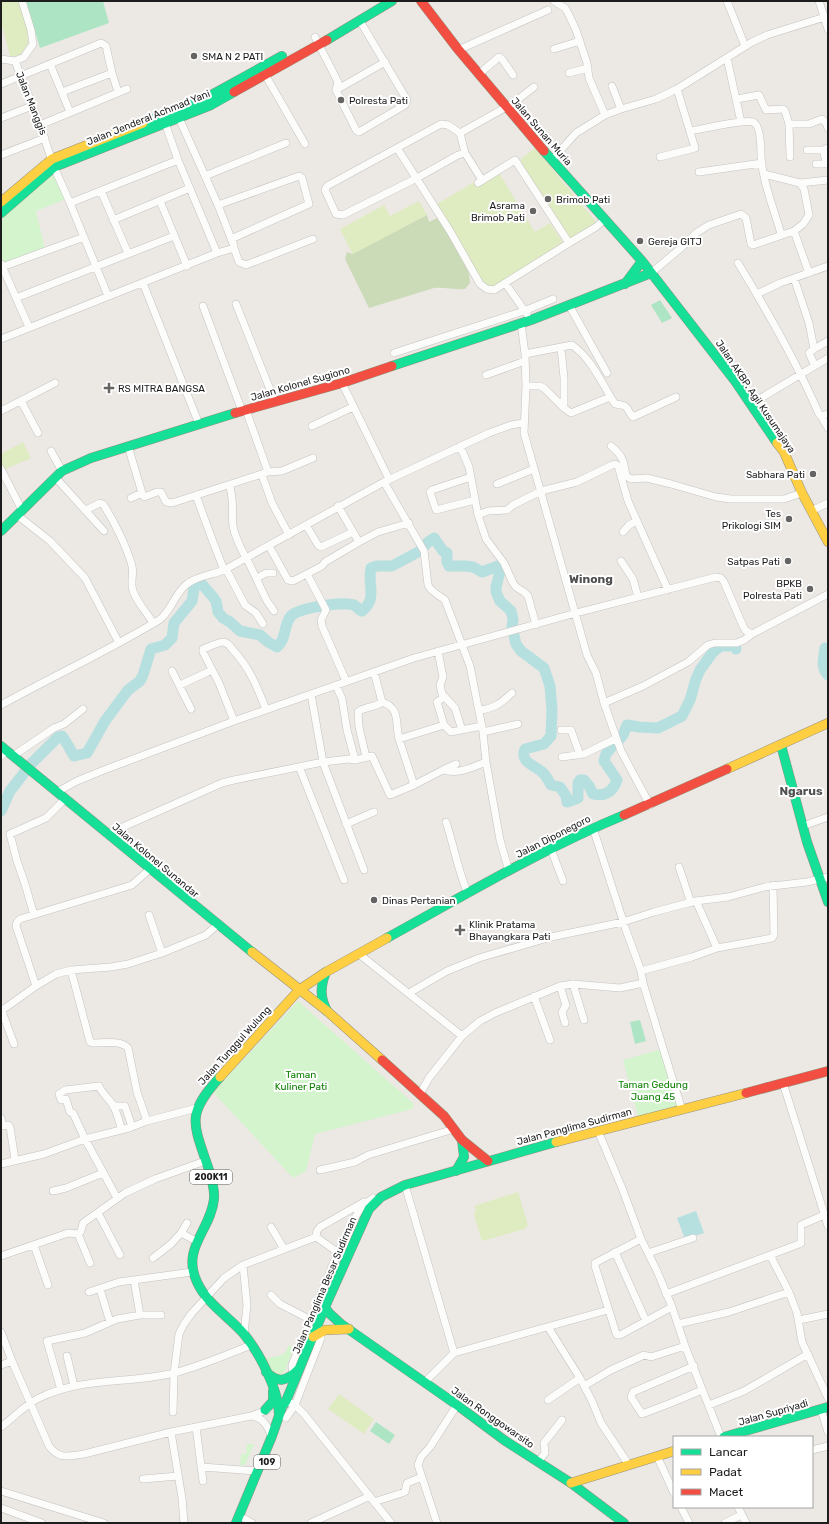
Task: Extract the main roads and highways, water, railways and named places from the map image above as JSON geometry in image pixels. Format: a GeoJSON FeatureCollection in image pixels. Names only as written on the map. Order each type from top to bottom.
{"type":"FeatureCollection","features":[{"type":"Feature","properties":{"kind":"main road","name":"Jalan Jenderal Achmad Yani"},"geometry":{"type":"LineString","coordinates":[[164,119],[179,118],[339,28],[358,19],[376,5],[392,1]]}},
{"type":"Feature","properties":{"kind":"main road","name":"Jalan Sunan Muria"},"geometry":{"type":"LineString","coordinates":[[421,1],[478,74],[651,273]]}},
{"type":"Feature","properties":{"kind":"main road","name":"Jalan Jenderal Achmad Yani"},"geometry":{"type":"LineString","coordinates":[[1,202],[53,163],[208,102]]}},
{"type":"Feature","properties":{"kind":"main road","name":"Jalan Jenderal Achmad Yani"},"geometry":{"type":"LineString","coordinates":[[1,213],[53,163]]}},
{"type":"Feature","properties":{"kind":"main road"},"geometry":{"type":"LineString","coordinates":[[625,284],[642,261]]}},
{"type":"Feature","properties":{"kind":"main road","name":"Jalan Kolonel Sugiono"},"geometry":{"type":"LineString","coordinates":[[1,531],[58,474],[82,461],[199,424],[342,383],[531,320],[651,273]]}},
{"type":"Feature","properties":{"kind":"main road","name":"Jalan AKBP. Agil Kusumajaya"},"geometry":{"type":"LineString","coordinates":[[651,273],[692,324],[784,452],[802,493],[828,542]]}},
{"type":"Feature","properties":{"kind":"main road","name":"Jalan Diponegoro"},"geometry":{"type":"LineString","coordinates":[[299,990],[326,972],[551,849],[593,828],[650,804],[828,723]]}},
{"type":"Feature","properties":{"kind":"main road"},"geometry":{"type":"LineString","coordinates":[[781,745],[803,826],[824,878],[828,902]]}},
{"type":"Feature","properties":{"kind":"main road","name":"Jalan Kolonel Sunandar"},"geometry":{"type":"LineString","coordinates":[[6,752],[23,764],[217,925],[327,1011],[444,1116],[462,1140],[488,1161]]}},
{"type":"Feature","properties":{"kind":"main road"},"geometry":{"type":"LineString","coordinates":[[326,972],[322,980],[320,990],[321,999],[327,1011]]}},
{"type":"Feature","properties":{"kind":"main road","name":"Jalan Tunggul Wulung"},"geometry":{"type":"LineString","coordinates":[[268,1376],[244,1335],[206,1298],[197,1284],[192,1272],[192,1258],[196,1241],[214,1202],[212,1181],[195,1125],[195,1116],[197,1108],[206,1092],[299,990]]}},
{"type":"Feature","properties":{"kind":"main road","name":"Jalan Panglima Sudirman"},"geometry":{"type":"LineString","coordinates":[[488,1161],[828,1071]]}},
{"type":"Feature","properties":{"kind":"main road"},"geometry":{"type":"LineString","coordinates":[[456,1171],[461,1165],[464,1157],[465,1149],[462,1140]]}},
{"type":"Feature","properties":{"kind":"main road","name":"Jalan Panglima Besar Sudirman"},"geometry":{"type":"LineString","coordinates":[[287,1404],[293,1380],[300,1368],[313,1337],[317,1333],[317,1325],[325,1307],[342,1255],[355,1242],[369,1209],[381,1197],[405,1185],[488,1161]]}},
{"type":"Feature","properties":{"kind":"main road"},"geometry":{"type":"LineString","coordinates":[[351,1247],[351,1241],[361,1216],[374,1198],[389,1188],[398,1185],[405,1185]]}},
{"type":"Feature","properties":{"kind":"main road","name":"Jalan Ronggowarsito"},"geometry":{"type":"LineString","coordinates":[[325,1307],[334,1319],[425,1382],[504,1440],[539,1461],[571,1483],[623,1523]]}},
{"type":"Feature","properties":{"kind":"main road"},"geometry":{"type":"LineString","coordinates":[[317,1325],[335,1329],[349,1329]]}},
{"type":"Feature","properties":{"kind":"main road"},"geometry":{"type":"LineString","coordinates":[[268,1376],[279,1380],[293,1380]]}},
{"type":"Feature","properties":{"kind":"main road"},"geometry":{"type":"LineString","coordinates":[[268,1376],[277,1395],[287,1404],[282,1416]]}},
{"type":"Feature","properties":{"kind":"main road"},"geometry":{"type":"LineString","coordinates":[[266,1410],[272,1404],[274,1397],[268,1376]]}},
{"type":"Feature","properties":{"kind":"main road","name":"Jalan Supriyadi"},"geometry":{"type":"LineString","coordinates":[[727,1436],[825,1408]]}},
{"type":"Feature","properties":{"kind":"main road","name":"109"},"geometry":{"type":"LineString","coordinates":[[244,1522],[257,1471],[282,1416]]}},
{"type":"Feature","properties":{"kind":"main road","name":"109"},"geometry":{"type":"LineString","coordinates":[[244,1522],[282,1416]]}},
{"type":"Feature","properties":{"kind":"main road"},"geometry":{"type":"LineString","coordinates":[[571,1483],[673,1452]]}},
{"type":"Feature","properties":{"kind":"water"},"geometry":{"type":"Polygon","coordinates":[[[696,1211],[704,1233],[685,1239],[677,1218],[696,1211]]]}},
{"type":"Feature","properties":{"kind":"waterway"},"geometry":{"type":"LineString","coordinates":[[1,811],[10,791],[31,764],[58,737],[62,736],[74,756],[87,753],[105,721],[128,690],[140,681],[151,649],[165,645],[172,638],[174,623],[192,601],[196,585],[201,583],[213,597],[216,601],[218,612],[223,618],[240,631],[260,635],[277,647],[284,636],[291,616],[302,610],[331,605],[348,604],[354,605],[362,611],[370,601],[371,568],[377,566],[392,566],[420,551],[434,538],[443,551],[447,553],[447,562],[449,566],[473,567],[482,572],[498,566],[501,568],[496,592],[500,601],[511,611],[513,619],[512,627],[516,644],[521,651],[544,668],[550,686],[552,710],[551,736],[544,744],[525,749],[524,758],[541,771],[551,785],[560,787],[566,796],[567,802],[578,798],[578,783],[580,780],[584,780],[593,794],[597,795],[608,793],[613,788],[617,780],[604,761],[606,754],[614,744]]}},
{"type":"Feature","properties":{"kind":"waterway"},"geometry":{"type":"LineString","coordinates":[[618,741],[623,735],[627,725],[658,728],[682,716],[690,700],[700,670],[713,652],[721,646],[735,646],[736,649]]}},
{"type":"Feature","properties":{"kind":"waterway"},"geometry":{"type":"LineString","coordinates":[[825,648],[823,666],[828,675]]}},
{"type":"Feature","properties":{"kind":"place","name":"SMA N 2 PATI"},"geometry":{"type":"Point","coordinates":[194,56]}},
{"type":"Feature","properties":{"kind":"place","name":"Polresta Pati"},"geometry":{"type":"Point","coordinates":[341,100]}},
{"type":"Feature","properties":{"kind":"place","name":"Brimob Pati"},"geometry":{"type":"Point","coordinates":[548,199]}},
{"type":"Feature","properties":{"kind":"place","name":"Asrama Brimob Pati"},"geometry":{"type":"Point","coordinates":[533,211]}},
{"type":"Feature","properties":{"kind":"place","name":"Gereja GITJ"},"geometry":{"type":"Point","coordinates":[640,241]}},
{"type":"Feature","properties":{"kind":"place","name":"RS MITRA BANGSA"},"geometry":{"type":"Point","coordinates":[109,388]}},
{"type":"Feature","properties":{"kind":"place","name":"Sabhara Pati"},"geometry":{"type":"Point","coordinates":[813,474]}},
{"type":"Feature","properties":{"kind":"place","name":"Tes Prikologi SIM"},"geometry":{"type":"Point","coordinates":[789,519]}},
{"type":"Feature","properties":{"kind":"place","name":"Satpas Pati"},"geometry":{"type":"Point","coordinates":[788,561]}},
{"type":"Feature","properties":{"kind":"place","name":"BPKB Polresta Pati"},"geometry":{"type":"Point","coordinates":[810,589]}},
{"type":"Feature","properties":{"kind":"place","name":"Dinas Pertanian"},"geometry":{"type":"Point","coordinates":[374,900]}},
{"type":"Feature","properties":{"kind":"place","name":"Klinik Pratama Bhayangkara Pati"},"geometry":{"type":"Point","coordinates":[460,930]}},
{"type":"Feature","properties":{"kind":"district","name":"Winong"},"geometry":{"type":"Point","coordinates":[591,579]}},
{"type":"Feature","properties":{"kind":"district","name":"Ngarus"},"geometry":{"type":"Point","coordinates":[801,791]}},
{"type":"Feature","properties":{"kind":"park label","name":"Taman Kuliner Pati"},"geometry":{"type":"Point","coordinates":[301,1080]}},
{"type":"Feature","properties":{"kind":"park label","name":"Taman Gedung Juang 45"},"geometry":{"type":"Point","coordinates":[653,1090]}}]}
